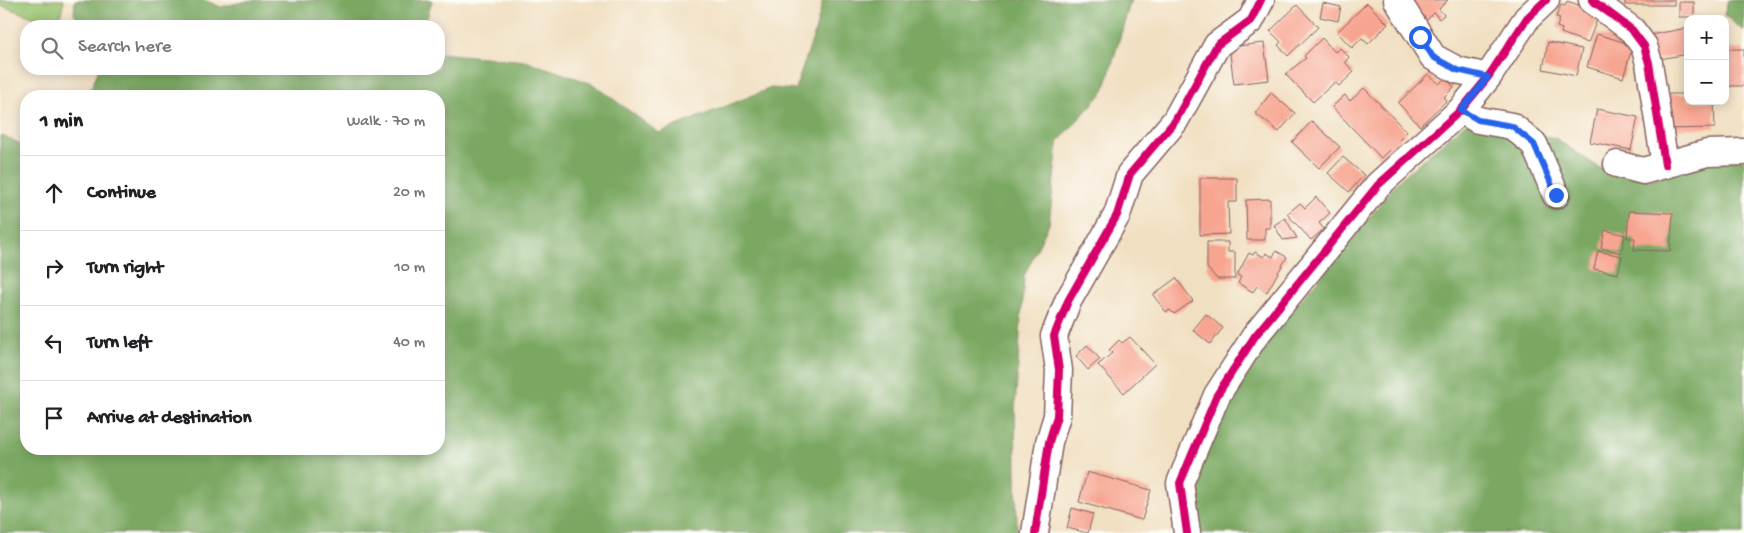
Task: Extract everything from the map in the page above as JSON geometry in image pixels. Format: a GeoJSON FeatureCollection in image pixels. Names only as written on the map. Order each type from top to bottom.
{"type":"FeatureCollection","features":[{"type":"Feature","properties":{"kind":"street"},"geometry":{"type":"LineString","coordinates":[[1035,533],[1049,442],[1057,416],[1059,370],[1054,336],[1068,300],[1117,215],[1130,174],[1175,121],[1217,45],[1250,20],[1261,0]]}},
{"type":"Feature","properties":{"kind":"street"},"geometry":{"type":"LineString","coordinates":[[1397,0],[1433,57],[1457,70],[1488,77]]}},
{"type":"Feature","properties":{"kind":"street"},"geometry":{"type":"LineString","coordinates":[[1187,533],[1180,483],[1217,395],[1251,343],[1378,185],[1461,110],[1488,77],[1527,18],[1546,0]]}},
{"type":"Feature","properties":{"kind":"street"},"geometry":{"type":"LineString","coordinates":[[1592,0],[1632,30],[1644,46],[1665,165]]}},
{"type":"Feature","properties":{"kind":"street"},"geometry":{"type":"LineString","coordinates":[[1461,110],[1478,120],[1512,126],[1534,144],[1556,195]]}},
{"type":"Feature","properties":{"kind":"street"},"geometry":{"type":"LineString","coordinates":[[1617,164],[1643,171],[1707,153],[1744,152]]}},
{"type":"Feature","properties":{"kind":"green space"},"geometry":{"type":"Polygon","coordinates":[[[0,0],[64,0],[59,20],[41,20],[0,5],[0,0]]]}},
{"type":"Feature","properties":{"kind":"green space"},"geometry":{"type":"Polygon","coordinates":[[[75,0],[204,0],[221,7],[251,0],[432,0],[427,20],[78,20],[74,13],[75,0]]]}},
{"type":"Feature","properties":{"kind":"green space"},"geometry":{"type":"Polygon","coordinates":[[[823,0],[1131,0],[1104,91],[1058,142],[1049,224],[1024,276],[1015,408],[1017,533],[0,533],[0,135],[20,143],[20,455],[445,455],[445,90],[90,90],[97,75],[445,75],[445,54],[526,61],[593,84],[659,133],[771,88],[795,90],[815,32],[823,0]]]}},
{"type":"Feature","properties":{"kind":"green space"},"geometry":{"type":"Polygon","coordinates":[[[1728,0],[1744,0],[1744,31],[1729,19],[1729,15],[1724,15],[1728,0]]]}},
{"type":"Feature","properties":{"kind":"green space"},"geometry":{"type":"Polygon","coordinates":[[[1468,121],[1555,138],[1604,171],[1650,180],[1711,159],[1744,160],[1744,533],[1197,533],[1190,485],[1197,465],[1235,392],[1276,328],[1342,253],[1398,181],[1468,121]]]}},
{"type":"Feature","properties":{"kind":"building"},"geometry":{"type":"Polygon","coordinates":[[[1405,0],[1448,0],[1439,9],[1444,15],[1439,19],[1434,13],[1425,22],[1405,0]]]}},
{"type":"Feature","properties":{"kind":"building"},"geometry":{"type":"Polygon","coordinates":[[[1625,0],[1674,0],[1674,5],[1625,5],[1625,0]]]}},
{"type":"Feature","properties":{"kind":"building"},"geometry":{"type":"Polygon","coordinates":[[[1567,1],[1584,7],[1582,11],[1598,17],[1588,43],[1561,33],[1562,29],[1557,27],[1560,18],[1556,17],[1561,5],[1565,6],[1567,1]]]}},
{"type":"Feature","properties":{"kind":"building"},"geometry":{"type":"Polygon","coordinates":[[[1679,2],[1694,2],[1694,15],[1679,17],[1679,2]]]}},
{"type":"Feature","properties":{"kind":"building"},"geometry":{"type":"Polygon","coordinates":[[[1323,3],[1341,7],[1338,21],[1320,17],[1323,3]]]}},
{"type":"Feature","properties":{"kind":"building"},"geometry":{"type":"Polygon","coordinates":[[[1367,3],[1388,24],[1368,44],[1362,38],[1352,48],[1337,32],[1367,3]]]}},
{"type":"Feature","properties":{"kind":"building"},"geometry":{"type":"Polygon","coordinates":[[[1297,5],[1318,27],[1288,56],[1278,45],[1281,42],[1270,31],[1297,5]]]}},
{"type":"Feature","properties":{"kind":"building"},"geometry":{"type":"Polygon","coordinates":[[[1684,29],[1684,55],[1654,60],[1650,35],[1684,29]]]}},
{"type":"Feature","properties":{"kind":"building"},"geometry":{"type":"Polygon","coordinates":[[[1597,34],[1633,45],[1623,78],[1587,67],[1597,34]]]}},
{"type":"Feature","properties":{"kind":"building"},"geometry":{"type":"Polygon","coordinates":[[[1322,38],[1335,52],[1340,48],[1349,57],[1345,62],[1354,72],[1339,86],[1335,82],[1313,102],[1285,74],[1306,58],[1304,56],[1322,38]]]}},
{"type":"Feature","properties":{"kind":"building"},"geometry":{"type":"Polygon","coordinates":[[[1548,42],[1582,49],[1576,76],[1543,69],[1548,42]]]}},
{"type":"Feature","properties":{"kind":"building"},"geometry":{"type":"Polygon","coordinates":[[[1264,43],[1269,80],[1234,84],[1229,47],[1264,43]]]}},
{"type":"Feature","properties":{"kind":"building"},"geometry":{"type":"Polygon","coordinates":[[[1729,49],[1744,49],[1744,86],[1729,86],[1729,49]]]}},
{"type":"Feature","properties":{"kind":"building"},"geometry":{"type":"Polygon","coordinates":[[[1428,74],[1439,84],[1445,78],[1454,87],[1444,97],[1447,100],[1420,126],[1398,103],[1428,74]]]}},
{"type":"Feature","properties":{"kind":"building"},"geometry":{"type":"Polygon","coordinates":[[[1364,88],[1407,132],[1381,158],[1332,107],[1345,95],[1350,101],[1364,88]]]}},
{"type":"Feature","properties":{"kind":"building"},"geometry":{"type":"Polygon","coordinates":[[[1271,93],[1295,113],[1279,132],[1255,113],[1271,93]]]}},
{"type":"Feature","properties":{"kind":"building"},"geometry":{"type":"Polygon","coordinates":[[[1665,94],[1684,94],[1684,105],[1714,105],[1715,128],[1665,129],[1665,94]]]}},
{"type":"Feature","properties":{"kind":"building"},"geometry":{"type":"Polygon","coordinates":[[[1597,109],[1638,117],[1631,150],[1590,142],[1597,109]]]}},
{"type":"Feature","properties":{"kind":"building"},"geometry":{"type":"Polygon","coordinates":[[[1312,121],[1340,147],[1319,168],[1292,142],[1312,121]]]}},
{"type":"Feature","properties":{"kind":"building"},"geometry":{"type":"Polygon","coordinates":[[[1343,157],[1364,175],[1349,192],[1328,173],[1343,157]]]}},
{"type":"Feature","properties":{"kind":"building"},"geometry":{"type":"Polygon","coordinates":[[[1200,178],[1237,178],[1237,202],[1228,202],[1229,234],[1200,235],[1200,178]]]}},
{"type":"Feature","properties":{"kind":"building"},"geometry":{"type":"Polygon","coordinates":[[[1316,197],[1330,213],[1319,223],[1324,229],[1311,240],[1287,214],[1300,203],[1305,208],[1316,197]]]}},
{"type":"Feature","properties":{"kind":"building"},"geometry":{"type":"Polygon","coordinates":[[[1270,199],[1270,228],[1265,228],[1265,240],[1247,240],[1246,200],[1270,199]]]}},
{"type":"Feature","properties":{"kind":"building"},"geometry":{"type":"Polygon","coordinates":[[[1629,211],[1673,213],[1670,251],[1634,250],[1635,238],[1627,238],[1629,211]]]}},
{"type":"Feature","properties":{"kind":"building"},"geometry":{"type":"Polygon","coordinates":[[[1285,218],[1297,238],[1283,240],[1274,225],[1285,218]]]}},
{"type":"Feature","properties":{"kind":"building"},"geometry":{"type":"Polygon","coordinates":[[[1605,230],[1625,235],[1621,253],[1601,248],[1605,230]]]}},
{"type":"Feature","properties":{"kind":"building"},"geometry":{"type":"Polygon","coordinates":[[[1207,242],[1228,242],[1228,252],[1235,252],[1235,279],[1217,279],[1207,268],[1207,242]]]}},
{"type":"Feature","properties":{"kind":"building"},"geometry":{"type":"Polygon","coordinates":[[[1276,251],[1287,257],[1267,292],[1257,286],[1253,292],[1238,283],[1241,277],[1237,275],[1249,253],[1253,255],[1255,252],[1264,257],[1266,253],[1273,257],[1276,251]]]}},
{"type":"Feature","properties":{"kind":"building"},"geometry":{"type":"Polygon","coordinates":[[[1598,251],[1622,256],[1618,274],[1594,269],[1598,251]]]}},
{"type":"Feature","properties":{"kind":"building"},"geometry":{"type":"Polygon","coordinates":[[[1176,278],[1193,301],[1174,314],[1170,310],[1166,312],[1153,295],[1176,278]]]}},
{"type":"Feature","properties":{"kind":"building"},"geometry":{"type":"Polygon","coordinates":[[[1206,314],[1223,328],[1210,344],[1193,330],[1206,314]]]}},
{"type":"Feature","properties":{"kind":"building"},"geometry":{"type":"Polygon","coordinates":[[[1130,337],[1155,364],[1124,393],[1098,365],[1112,353],[1109,350],[1119,340],[1122,343],[1130,337]]]}},
{"type":"Feature","properties":{"kind":"building"},"geometry":{"type":"Polygon","coordinates":[[[1087,345],[1100,359],[1088,370],[1076,356],[1087,345]]]}},
{"type":"Feature","properties":{"kind":"building"},"geometry":{"type":"Polygon","coordinates":[[[1087,472],[1151,490],[1142,520],[1079,502],[1087,472]]]}},
{"type":"Feature","properties":{"kind":"building"},"geometry":{"type":"Polygon","coordinates":[[[1072,508],[1093,514],[1088,533],[1067,528],[1072,508]]]}},
{"type":"Feature","properties":{"kind":"cycle path"},"geometry":{"type":"LineString","coordinates":[[1035,533],[1049,442],[1057,416],[1059,370],[1054,336],[1068,301],[1117,215],[1130,174],[1175,121],[1217,45],[1251,20],[1261,0]]}},
{"type":"Feature","properties":{"kind":"cycle path"},"geometry":{"type":"LineString","coordinates":[[1187,533],[1180,483],[1217,395],[1255,336],[1378,185],[1461,110],[1488,77],[1527,18],[1546,0]]}},
{"type":"Feature","properties":{"kind":"cycle path"},"geometry":{"type":"LineString","coordinates":[[1592,0],[1632,30],[1644,46],[1649,63],[1665,165]]}},
{"type":"Feature","properties":{"kind":"route"},"geometry":{"type":"LineString","coordinates":[[1420,37],[1433,57],[1457,70],[1488,77],[1461,110],[1478,120],[1512,126],[1534,144],[1544,162],[1556,195]]}}]}
